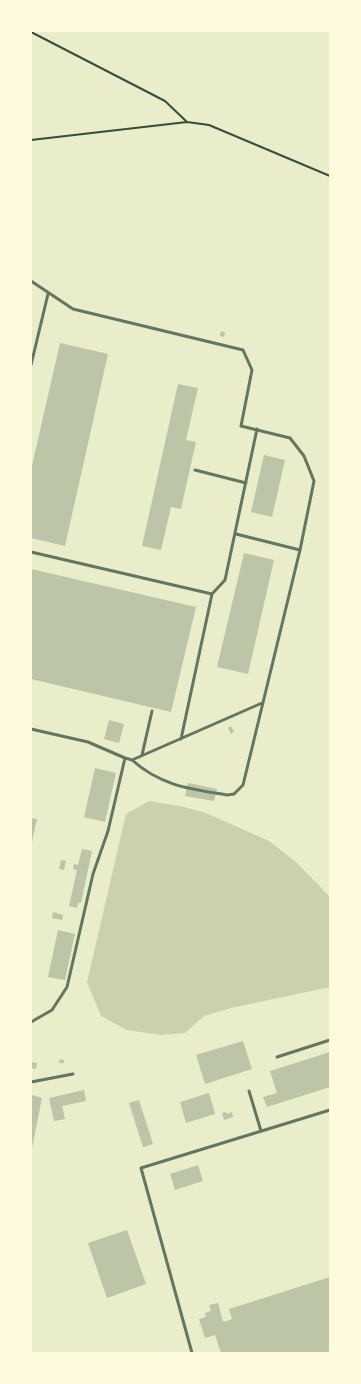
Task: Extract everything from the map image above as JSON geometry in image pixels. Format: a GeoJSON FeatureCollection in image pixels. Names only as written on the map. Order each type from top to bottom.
{"type":"FeatureCollection","features":[{"type":"Feature","properties":{"kind":"lane"},"geometry":{"type":"LineString","coordinates":[[31,281],[48,294],[73,309],[243,350],[252,370],[241,426],[290,438],[304,456],[314,481],[300,550],[246,775],[243,785],[234,794],[227,796],[174,786],[141,768],[132,760],[88,742],[31,729]]}},
{"type":"Feature","properties":{"kind":"lane"},"geometry":{"type":"LineString","coordinates":[[31,365],[48,294]]}},
{"type":"Feature","properties":{"kind":"lane"},"geometry":{"type":"LineString","coordinates":[[181,739],[212,594],[225,580],[236,534],[256,429]]}},
{"type":"Feature","properties":{"kind":"lane"},"geometry":{"type":"LineString","coordinates":[[195,470],[246,483]]}},
{"type":"Feature","properties":{"kind":"lane"},"geometry":{"type":"LineString","coordinates":[[236,534],[300,550]]}},
{"type":"Feature","properties":{"kind":"lane"},"geometry":{"type":"LineString","coordinates":[[31,552],[212,594]]}},
{"type":"Feature","properties":{"kind":"lane"},"geometry":{"type":"LineString","coordinates":[[132,760],[263,703]]}},
{"type":"Feature","properties":{"kind":"lane"},"geometry":{"type":"LineString","coordinates":[[142,756],[152,711]]}},
{"type":"Feature","properties":{"kind":"lane"},"geometry":{"type":"LineString","coordinates":[[31,1022],[52,1010],[67,987],[93,874],[108,831],[125,758]]}},
{"type":"Feature","properties":{"kind":"lane"},"geometry":{"type":"LineString","coordinates":[[277,1057],[330,1040]]}},
{"type":"Feature","properties":{"kind":"lane"},"geometry":{"type":"LineString","coordinates":[[31,1082],[73,1074]]}},
{"type":"Feature","properties":{"kind":"lane"},"geometry":{"type":"LineString","coordinates":[[249,1091],[261,1131]]}},
{"type":"Feature","properties":{"kind":"lane"},"geometry":{"type":"LineString","coordinates":[[192,1353],[141,1168],[330,1110]]}},
{"type":"Feature","properties":{"kind":"path"},"geometry":{"type":"LineString","coordinates":[[31,32],[165,101],[187,122]]}},
{"type":"Feature","properties":{"kind":"path"},"geometry":{"type":"LineString","coordinates":[[31,140],[187,122],[209,126],[330,176]]}},
{"type":"Feature","properties":{"kind":"green space"},"geometry":{"type":"Polygon","coordinates":[[[149,801],[184,807],[206,813],[269,841],[296,862],[330,897],[330,987],[231,1008],[204,1016],[185,1033],[161,1035],[127,1030],[101,1016],[87,982],[126,814],[149,801]]]}},
{"type":"Feature","properties":{"kind":"building"},"geometry":{"type":"Polygon","coordinates":[[[221,331],[225,332],[224,337],[220,336],[221,331]]]}},
{"type":"Feature","properties":{"kind":"building"},"geometry":{"type":"Polygon","coordinates":[[[60,343],[108,354],[65,546],[31,538],[31,470],[60,343]]]}},
{"type":"Feature","properties":{"kind":"building"},"geometry":{"type":"Polygon","coordinates":[[[178,384],[198,388],[186,440],[196,442],[181,509],[171,507],[161,550],[142,546],[178,384]]]}},
{"type":"Feature","properties":{"kind":"building"},"geometry":{"type":"Polygon","coordinates":[[[264,455],[285,460],[272,517],[251,512],[264,455]]]}},
{"type":"Feature","properties":{"kind":"building"},"geometry":{"type":"Polygon","coordinates":[[[244,553],[274,560],[248,674],[217,667],[244,553]]]}},
{"type":"Feature","properties":{"kind":"building"},"geometry":{"type":"Polygon","coordinates":[[[31,569],[196,607],[171,712],[31,679],[31,569]]]}},
{"type":"Feature","properties":{"kind":"building"},"geometry":{"type":"Polygon","coordinates":[[[109,720],[124,724],[119,743],[104,739],[109,720]]]}},
{"type":"Feature","properties":{"kind":"building"},"geometry":{"type":"Polygon","coordinates":[[[231,726],[234,732],[231,734],[228,728],[231,726]]]}},
{"type":"Feature","properties":{"kind":"building"},"geometry":{"type":"Polygon","coordinates":[[[95,768],[116,773],[105,822],[84,817],[95,768]]]}},
{"type":"Feature","properties":{"kind":"building"},"geometry":{"type":"Polygon","coordinates":[[[188,783],[217,789],[214,801],[185,796],[188,783]]]}},
{"type":"Feature","properties":{"kind":"building"},"geometry":{"type":"Polygon","coordinates":[[[31,818],[37,819],[32,842],[31,842],[31,818]]]}},
{"type":"Feature","properties":{"kind":"building"},"geometry":{"type":"Polygon","coordinates":[[[82,849],[92,851],[81,903],[78,903],[77,908],[69,906],[77,870],[73,869],[74,864],[78,865],[82,849]]]}},
{"type":"Feature","properties":{"kind":"building"},"geometry":{"type":"Polygon","coordinates":[[[61,860],[66,861],[64,870],[59,869],[61,860]]]}},
{"type":"Feature","properties":{"kind":"building"},"geometry":{"type":"Polygon","coordinates":[[[53,912],[63,915],[62,920],[52,918],[53,912]]]}},
{"type":"Feature","properties":{"kind":"building"},"geometry":{"type":"Polygon","coordinates":[[[58,930],[75,934],[65,980],[48,977],[58,930]]]}},
{"type":"Feature","properties":{"kind":"building"},"geometry":{"type":"Polygon","coordinates":[[[243,1041],[252,1069],[205,1084],[196,1055],[243,1041]]]}},
{"type":"Feature","properties":{"kind":"building"},"geometry":{"type":"Polygon","coordinates":[[[330,1052],[330,1087],[267,1107],[263,1097],[277,1093],[270,1071],[330,1052]]]}},
{"type":"Feature","properties":{"kind":"building"},"geometry":{"type":"Polygon","coordinates":[[[60,1059],[64,1060],[64,1063],[59,1063],[60,1059]]]}},
{"type":"Feature","properties":{"kind":"building"},"geometry":{"type":"Polygon","coordinates":[[[31,1062],[37,1063],[36,1069],[31,1068],[31,1062]]]}},
{"type":"Feature","properties":{"kind":"building"},"geometry":{"type":"Polygon","coordinates":[[[84,1090],[86,1101],[62,1106],[65,1119],[54,1121],[49,1098],[84,1090]]]}},
{"type":"Feature","properties":{"kind":"building"},"geometry":{"type":"Polygon","coordinates":[[[209,1093],[215,1114],[186,1123],[180,1102],[209,1093]]]}},
{"type":"Feature","properties":{"kind":"building"},"geometry":{"type":"Polygon","coordinates":[[[32,1095],[42,1098],[32,1148],[31,1100],[32,1095]]]}},
{"type":"Feature","properties":{"kind":"building"},"geometry":{"type":"Polygon","coordinates":[[[139,1100],[153,1144],[143,1147],[129,1103],[139,1100]]]}},
{"type":"Feature","properties":{"kind":"building"},"geometry":{"type":"Polygon","coordinates":[[[226,1112],[227,1114],[232,1112],[233,1117],[224,1120],[222,1113],[226,1112]]]}},
{"type":"Feature","properties":{"kind":"building"},"geometry":{"type":"Polygon","coordinates":[[[198,1165],[203,1181],[175,1190],[170,1174],[198,1165]]]}},
{"type":"Feature","properties":{"kind":"building"},"geometry":{"type":"Polygon","coordinates":[[[127,1230],[146,1284],[107,1298],[88,1243],[127,1230]]]}},
{"type":"Feature","properties":{"kind":"building"},"geometry":{"type":"Polygon","coordinates":[[[330,1277],[330,1353],[221,1353],[215,1335],[205,1338],[199,1319],[206,1317],[205,1313],[211,1311],[209,1305],[218,1303],[223,1322],[232,1319],[229,1309],[330,1277]]]}}]}
